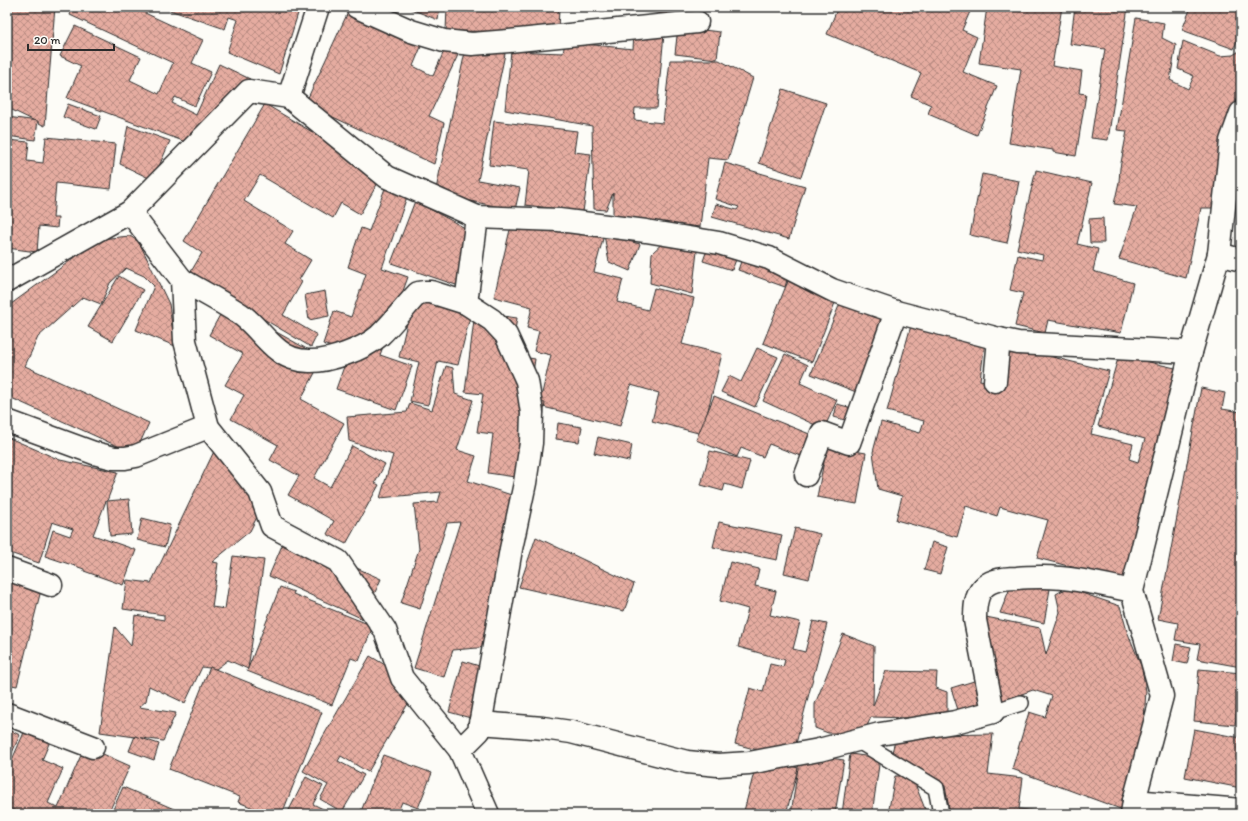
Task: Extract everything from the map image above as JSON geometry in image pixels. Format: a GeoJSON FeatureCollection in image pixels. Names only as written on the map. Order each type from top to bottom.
{"type":"FeatureCollection","features":[{"type":"Feature","properties":{"kind":"street"},"geometry":{"type":"LineString","coordinates":[[289,97],[318,7]]}},
{"type":"Feature","properties":{"kind":"street"},"geometry":{"type":"LineString","coordinates":[[357,7],[411,31],[444,41],[472,44],[697,22]]}},
{"type":"Feature","properties":{"kind":"street"},"geometry":{"type":"LineString","coordinates":[[10,276],[130,212],[249,91],[289,97],[387,177],[477,217],[559,220],[646,231],[719,243],[769,258],[832,290],[896,312],[1018,343],[1191,352]]}},
{"type":"Feature","properties":{"kind":"street"},"geometry":{"type":"LineString","coordinates":[[1241,113],[1231,141],[1219,254],[1191,352],[1132,591],[1162,696],[1133,807],[1241,810]]}},
{"type":"Feature","properties":{"kind":"street"},"geometry":{"type":"LineString","coordinates":[[130,212],[182,280],[242,316],[278,350],[287,356],[309,362],[327,359],[364,347],[379,336],[418,293],[425,292],[431,292],[466,303],[492,320],[506,335],[527,381],[532,413],[531,443],[525,483],[511,549],[479,731],[460,750]]}},
{"type":"Feature","properties":{"kind":"street"},"geometry":{"type":"LineString","coordinates":[[466,303],[477,217]]}},
{"type":"Feature","properties":{"kind":"street"},"geometry":{"type":"LineString","coordinates":[[1219,254],[1241,260]]}},
{"type":"Feature","properties":{"kind":"street"},"geometry":{"type":"LineString","coordinates":[[182,280],[185,341],[208,427],[260,492],[272,526],[338,561],[385,630],[402,678],[460,750],[488,814]]}},
{"type":"Feature","properties":{"kind":"street"},"geometry":{"type":"LineString","coordinates":[[806,475],[822,432],[849,443],[896,312]]}},
{"type":"Feature","properties":{"kind":"street"},"geometry":{"type":"LineString","coordinates":[[995,381],[999,339]]}},
{"type":"Feature","properties":{"kind":"street"},"geometry":{"type":"LineString","coordinates":[[7,421],[94,453],[114,458],[136,456],[208,427]]}},
{"type":"Feature","properties":{"kind":"street"},"geometry":{"type":"LineString","coordinates":[[7,569],[51,585]]}},
{"type":"Feature","properties":{"kind":"street"},"geometry":{"type":"LineString","coordinates":[[480,723],[571,732],[687,762],[718,765],[750,763],[819,750],[880,734],[955,722],[993,712],[975,620],[978,596],[983,588],[990,583],[1001,579],[1043,577],[1075,580],[1132,591]]}},
{"type":"Feature","properties":{"kind":"street"},"geometry":{"type":"LineString","coordinates":[[7,714],[93,747]]}},
{"type":"Feature","properties":{"kind":"lane"},"geometry":{"type":"LineString","coordinates":[[993,712],[1021,703]]}},
{"type":"Feature","properties":{"kind":"lane"},"geometry":{"type":"LineString","coordinates":[[857,740],[936,788],[941,814]]}},
{"type":"Feature","properties":{"kind":"building"},"geometry":{"type":"Polygon","coordinates":[[[7,7],[55,7],[45,126],[10,109],[13,83],[7,94],[7,7]]]}},
{"type":"Feature","properties":{"kind":"building"},"geometry":{"type":"Polygon","coordinates":[[[73,7],[132,7],[203,40],[192,63],[211,72],[195,106],[175,97],[172,103],[196,115],[219,64],[250,79],[183,141],[67,98],[81,66],[60,56],[75,26],[141,57],[130,80],[159,94],[173,63],[70,15],[73,7]]]}},
{"type":"Feature","properties":{"kind":"building"},"geometry":{"type":"Polygon","coordinates":[[[161,7],[300,7],[279,74],[227,52],[238,20],[229,17],[225,29],[161,7]]]}},
{"type":"Feature","properties":{"kind":"building"},"geometry":{"type":"Polygon","coordinates":[[[406,7],[440,7],[438,20],[406,7]]]}},
{"type":"Feature","properties":{"kind":"building"},"geometry":{"type":"Polygon","coordinates":[[[447,7],[559,7],[558,32],[446,31],[447,7]]]}},
{"type":"Feature","properties":{"kind":"building"},"geometry":{"type":"Polygon","coordinates":[[[597,7],[617,7],[617,11],[597,11],[597,7]]]}},
{"type":"Feature","properties":{"kind":"building"},"geometry":{"type":"Polygon","coordinates":[[[626,7],[671,7],[671,14],[626,10],[626,7]]]}},
{"type":"Feature","properties":{"kind":"building"},"geometry":{"type":"Polygon","coordinates":[[[709,7],[744,7],[744,10],[709,7]]]}},
{"type":"Feature","properties":{"kind":"building"},"geometry":{"type":"Polygon","coordinates":[[[838,7],[972,7],[962,30],[977,37],[963,72],[997,86],[977,135],[928,114],[931,105],[911,96],[921,73],[827,34],[838,7]]]}},
{"type":"Feature","properties":{"kind":"building"},"geometry":{"type":"Polygon","coordinates":[[[987,7],[1062,7],[1052,66],[1082,71],[1079,93],[1086,94],[1076,156],[1053,152],[1053,150],[1009,143],[1021,69],[979,63],[987,7]]]}},
{"type":"Feature","properties":{"kind":"building"},"geometry":{"type":"Polygon","coordinates":[[[1075,7],[1128,7],[1108,140],[1091,138],[1105,49],[1070,44],[1075,7]]]}},
{"type":"Feature","properties":{"kind":"building"},"geometry":{"type":"Polygon","coordinates":[[[1191,7],[1241,7],[1241,29],[1234,49],[1182,30],[1191,7]]]}},
{"type":"Feature","properties":{"kind":"building"},"geometry":{"type":"Polygon","coordinates":[[[350,8],[423,42],[413,66],[433,76],[445,49],[458,55],[429,116],[444,123],[434,164],[305,104],[350,8]]]}},
{"type":"Feature","properties":{"kind":"building"},"geometry":{"type":"Polygon","coordinates":[[[1136,18],[1164,23],[1162,38],[1176,45],[1170,80],[1188,89],[1194,76],[1178,69],[1183,41],[1220,56],[1233,55],[1241,50],[1241,89],[1221,141],[1215,208],[1201,208],[1186,278],[1119,259],[1137,207],[1114,204],[1127,131],[1117,130],[1136,18]]]}},
{"type":"Feature","properties":{"kind":"building"},"geometry":{"type":"Polygon","coordinates":[[[678,27],[720,32],[717,59],[675,54],[678,27]]]}},
{"type":"Feature","properties":{"kind":"building"},"geometry":{"type":"Polygon","coordinates":[[[634,32],[664,34],[657,108],[635,108],[634,120],[663,123],[670,60],[719,60],[753,78],[728,160],[708,158],[700,227],[648,221],[613,221],[613,193],[606,210],[594,209],[592,126],[505,110],[511,51],[563,53],[565,42],[633,49],[634,32]]]}},
{"type":"Feature","properties":{"kind":"building"},"geometry":{"type":"Polygon","coordinates":[[[466,47],[505,54],[478,180],[520,188],[515,210],[435,194],[466,47]]]}},
{"type":"Feature","properties":{"kind":"building"},"geometry":{"type":"Polygon","coordinates":[[[783,89],[826,103],[801,177],[759,163],[783,89]]]}},
{"type":"Feature","properties":{"kind":"building"},"geometry":{"type":"Polygon","coordinates":[[[68,104],[101,116],[96,129],[63,117],[68,104]]]}},
{"type":"Feature","properties":{"kind":"building"},"geometry":{"type":"Polygon","coordinates":[[[265,104],[383,174],[360,214],[341,203],[333,218],[260,175],[244,201],[293,231],[285,244],[311,260],[299,280],[302,282],[283,315],[317,335],[311,347],[189,275],[202,253],[184,241],[265,104]]]}},
{"type":"Feature","properties":{"kind":"building"},"geometry":{"type":"Polygon","coordinates":[[[7,117],[38,121],[35,140],[7,136],[7,117]]]}},
{"type":"Feature","properties":{"kind":"building"},"geometry":{"type":"Polygon","coordinates":[[[494,121],[577,131],[574,152],[591,154],[583,212],[525,205],[529,170],[489,165],[494,121]]]}},
{"type":"Feature","properties":{"kind":"building"},"geometry":{"type":"Polygon","coordinates":[[[128,126],[170,141],[153,180],[120,164],[128,126]]]}},
{"type":"Feature","properties":{"kind":"building"},"geometry":{"type":"Polygon","coordinates":[[[46,137],[116,144],[111,189],[56,183],[53,218],[58,218],[57,228],[39,226],[37,252],[7,248],[7,140],[29,142],[27,161],[43,163],[46,137]]]}},
{"type":"Feature","properties":{"kind":"building"},"geometry":{"type":"Polygon","coordinates":[[[725,163],[805,186],[789,239],[712,217],[716,204],[737,210],[739,207],[715,199],[725,163]]]}},
{"type":"Feature","properties":{"kind":"building"},"geometry":{"type":"Polygon","coordinates":[[[1036,170],[1092,183],[1077,244],[1098,249],[1093,271],[1133,283],[1121,333],[1048,320],[1045,333],[1015,326],[1023,293],[1010,290],[1018,255],[1042,260],[1043,255],[1017,249],[1036,170]]]}},
{"type":"Feature","properties":{"kind":"building"},"geometry":{"type":"Polygon","coordinates":[[[982,174],[1019,181],[1007,243],[970,235],[982,174]]]}},
{"type":"Feature","properties":{"kind":"building"},"geometry":{"type":"Polygon","coordinates":[[[387,183],[409,191],[382,268],[408,277],[380,355],[412,366],[396,410],[336,389],[346,361],[354,364],[357,356],[323,344],[334,311],[351,317],[366,274],[348,267],[361,228],[369,231],[387,183]]]}},
{"type":"Feature","properties":{"kind":"building"},"geometry":{"type":"Polygon","coordinates":[[[415,201],[465,228],[459,286],[391,263],[415,201]]]}},
{"type":"Feature","properties":{"kind":"building"},"geometry":{"type":"Polygon","coordinates":[[[514,213],[604,235],[594,272],[623,279],[617,302],[648,310],[654,288],[694,298],[682,344],[722,354],[702,434],[652,421],[659,393],[631,385],[620,426],[539,406],[551,355],[534,351],[539,331],[527,328],[532,307],[494,297],[514,213]]]}},
{"type":"Feature","properties":{"kind":"building"},"geometry":{"type":"Polygon","coordinates":[[[1103,218],[1104,243],[1090,243],[1089,219],[1103,218]]]}},
{"type":"Feature","properties":{"kind":"building"},"geometry":{"type":"Polygon","coordinates":[[[604,235],[640,244],[630,271],[609,262],[604,235]]]}},
{"type":"Feature","properties":{"kind":"building"},"geometry":{"type":"Polygon","coordinates":[[[130,236],[139,242],[169,304],[175,346],[136,330],[154,286],[144,276],[126,268],[110,283],[101,304],[83,297],[38,337],[25,366],[149,423],[135,454],[7,396],[7,307],[100,239],[130,236]]]}},
{"type":"Feature","properties":{"kind":"building"},"geometry":{"type":"Polygon","coordinates":[[[667,239],[698,243],[692,294],[650,283],[652,253],[667,239]]]}},
{"type":"Feature","properties":{"kind":"building"},"geometry":{"type":"Polygon","coordinates":[[[708,247],[737,257],[732,270],[703,261],[708,247]]]}},
{"type":"Feature","properties":{"kind":"building"},"geometry":{"type":"Polygon","coordinates":[[[744,253],[790,270],[785,287],[738,270],[744,253]]]}},
{"type":"Feature","properties":{"kind":"building"},"geometry":{"type":"Polygon","coordinates":[[[119,276],[143,290],[113,341],[88,327],[119,276]]]}},
{"type":"Feature","properties":{"kind":"building"},"geometry":{"type":"Polygon","coordinates":[[[790,276],[838,295],[812,362],[763,343],[790,276]]]}},
{"type":"Feature","properties":{"kind":"building"},"geometry":{"type":"Polygon","coordinates":[[[412,286],[474,301],[458,365],[438,361],[428,405],[410,401],[419,362],[399,357],[410,310],[412,286]]]}},
{"type":"Feature","properties":{"kind":"building"},"geometry":{"type":"Polygon","coordinates":[[[325,291],[329,316],[309,320],[305,295],[325,291]]]}},
{"type":"Feature","properties":{"kind":"building"},"geometry":{"type":"Polygon","coordinates":[[[843,296],[887,315],[856,392],[811,374],[843,296]]]}},
{"type":"Feature","properties":{"kind":"building"},"geometry":{"type":"Polygon","coordinates":[[[226,304],[323,358],[301,399],[344,423],[314,478],[330,487],[352,446],[385,464],[375,483],[379,485],[346,544],[327,534],[334,521],[288,495],[299,476],[270,460],[278,445],[231,419],[244,395],[225,385],[243,354],[209,335],[226,304]]]}},
{"type":"Feature","properties":{"kind":"building"},"geometry":{"type":"Polygon","coordinates":[[[475,312],[517,318],[511,355],[535,359],[529,400],[545,403],[535,480],[488,473],[493,434],[477,432],[483,394],[465,392],[475,312]]]}},
{"type":"Feature","properties":{"kind":"building"},"geometry":{"type":"Polygon","coordinates":[[[912,322],[985,342],[980,380],[1002,385],[1008,346],[1109,371],[1091,434],[1133,444],[1129,459],[1138,462],[1145,439],[1098,426],[1119,355],[1175,368],[1123,580],[1037,558],[1048,520],[1000,507],[997,516],[966,506],[957,537],[896,520],[902,496],[878,489],[873,452],[881,422],[920,433],[924,421],[887,411],[912,322]]]}},
{"type":"Feature","properties":{"kind":"building"},"geometry":{"type":"Polygon","coordinates":[[[757,348],[778,357],[755,407],[721,392],[729,376],[741,382],[757,348]]]}},
{"type":"Feature","properties":{"kind":"building"},"geometry":{"type":"Polygon","coordinates":[[[785,354],[808,365],[800,383],[837,400],[824,429],[763,401],[785,354]]]}},
{"type":"Feature","properties":{"kind":"building"},"geometry":{"type":"Polygon","coordinates":[[[446,366],[453,368],[455,394],[473,400],[457,450],[476,456],[468,481],[527,500],[489,647],[453,650],[444,677],[414,668],[460,522],[447,523],[420,609],[401,603],[419,549],[414,504],[438,502],[441,492],[380,498],[393,455],[349,441],[347,417],[407,412],[410,403],[432,410],[446,366]]]}},
{"type":"Feature","properties":{"kind":"building"},"geometry":{"type":"Polygon","coordinates":[[[1201,388],[1225,393],[1222,409],[1241,412],[1241,667],[1197,659],[1200,644],[1175,640],[1178,623],[1158,619],[1201,388]]]}},
{"type":"Feature","properties":{"kind":"building"},"geometry":{"type":"Polygon","coordinates":[[[714,396],[812,435],[803,457],[769,444],[763,457],[741,448],[737,457],[696,440],[714,396]]]}},
{"type":"Feature","properties":{"kind":"building"},"geometry":{"type":"Polygon","coordinates":[[[837,404],[856,409],[852,422],[834,417],[837,404]]]}},
{"type":"Feature","properties":{"kind":"building"},"geometry":{"type":"Polygon","coordinates":[[[558,423],[582,427],[579,442],[556,439],[558,423]]]}},
{"type":"Feature","properties":{"kind":"building"},"geometry":{"type":"Polygon","coordinates":[[[7,437],[60,460],[118,472],[93,535],[136,550],[123,585],[84,571],[84,569],[45,556],[53,530],[70,536],[73,529],[52,522],[39,563],[7,552],[7,437]]]}},
{"type":"Feature","properties":{"kind":"building"},"geometry":{"type":"Polygon","coordinates":[[[598,437],[632,445],[629,461],[594,453],[598,437]]]}},
{"type":"Feature","properties":{"kind":"building"},"geometry":{"type":"Polygon","coordinates":[[[218,443],[270,491],[250,531],[212,562],[218,563],[212,607],[225,609],[233,556],[264,560],[248,669],[228,660],[216,669],[202,667],[185,703],[149,686],[146,701],[139,707],[176,713],[163,741],[100,732],[115,627],[131,646],[135,615],[164,620],[164,615],[123,609],[127,580],[151,583],[218,443]]]}},
{"type":"Feature","properties":{"kind":"building"},"geometry":{"type":"Polygon","coordinates":[[[827,446],[866,453],[857,504],[817,497],[827,446]]]}},
{"type":"Feature","properties":{"kind":"building"},"geometry":{"type":"Polygon","coordinates":[[[710,451],[750,461],[742,489],[725,484],[723,491],[701,485],[710,451]]]}},
{"type":"Feature","properties":{"kind":"building"},"geometry":{"type":"Polygon","coordinates":[[[129,499],[132,534],[110,536],[107,501],[129,499]]]}},
{"type":"Feature","properties":{"kind":"building"},"geometry":{"type":"Polygon","coordinates":[[[142,518],[170,525],[165,547],[137,540],[142,518]]]}},
{"type":"Feature","properties":{"kind":"building"},"geometry":{"type":"Polygon","coordinates":[[[719,522],[782,535],[777,560],[713,547],[719,522]]]}},
{"type":"Feature","properties":{"kind":"building"},"geometry":{"type":"Polygon","coordinates":[[[795,528],[820,534],[809,579],[784,573],[795,528]]]}},
{"type":"Feature","properties":{"kind":"building"},"geometry":{"type":"Polygon","coordinates":[[[286,536],[381,579],[363,619],[269,576],[286,536]]]}},
{"type":"Feature","properties":{"kind":"building"},"geometry":{"type":"Polygon","coordinates":[[[536,537],[634,584],[624,611],[519,587],[536,537]]]}},
{"type":"Feature","properties":{"kind":"building"},"geometry":{"type":"Polygon","coordinates":[[[932,542],[948,547],[940,574],[924,570],[932,542]]]}},
{"type":"Feature","properties":{"kind":"building"},"geometry":{"type":"Polygon","coordinates":[[[730,562],[759,569],[755,586],[776,591],[770,615],[800,622],[793,649],[805,652],[813,621],[827,624],[792,759],[735,744],[750,688],[763,692],[770,664],[783,667],[785,660],[738,647],[748,609],[720,601],[730,562]]]}},
{"type":"Feature","properties":{"kind":"building"},"geometry":{"type":"Polygon","coordinates":[[[7,582],[41,590],[17,686],[7,684],[7,582]]]}},
{"type":"Feature","properties":{"kind":"building"},"geometry":{"type":"Polygon","coordinates":[[[1012,583],[1050,589],[1044,623],[1000,613],[1012,583]]]}},
{"type":"Feature","properties":{"kind":"building"},"geometry":{"type":"Polygon","coordinates":[[[280,587],[294,592],[293,594],[373,626],[359,661],[351,658],[332,705],[247,671],[280,587]]]}},
{"type":"Feature","properties":{"kind":"building"},"geometry":{"type":"Polygon","coordinates":[[[1067,588],[1120,606],[1127,631],[1142,668],[1146,691],[1143,734],[1126,811],[1012,769],[1029,712],[1045,717],[1052,696],[1033,690],[999,702],[986,617],[1040,628],[1046,655],[1060,612],[1056,594],[1067,588]]]}},
{"type":"Feature","properties":{"kind":"building"},"geometry":{"type":"Polygon","coordinates":[[[843,634],[874,646],[873,706],[886,671],[937,672],[936,688],[947,692],[947,719],[871,717],[864,733],[828,733],[815,728],[815,704],[843,634]]]}},
{"type":"Feature","properties":{"kind":"building"},"geometry":{"type":"Polygon","coordinates":[[[1176,644],[1191,647],[1187,664],[1173,661],[1176,644]]]}},
{"type":"Feature","properties":{"kind":"building"},"geometry":{"type":"Polygon","coordinates":[[[370,656],[419,685],[368,772],[341,756],[338,761],[364,775],[342,812],[320,799],[328,785],[303,771],[370,656]]]}},
{"type":"Feature","properties":{"kind":"building"},"geometry":{"type":"Polygon","coordinates":[[[463,661],[499,672],[485,722],[449,712],[463,661]]]}},
{"type":"Feature","properties":{"kind":"building"},"geometry":{"type":"Polygon","coordinates":[[[210,667],[322,712],[282,814],[269,814],[238,802],[240,797],[169,769],[210,667]]]}},
{"type":"Feature","properties":{"kind":"building"},"geometry":{"type":"Polygon","coordinates":[[[1199,669],[1241,673],[1235,725],[1194,721],[1199,669]]]}},
{"type":"Feature","properties":{"kind":"building"},"geometry":{"type":"Polygon","coordinates":[[[974,681],[981,706],[959,713],[951,688],[974,681]]]}},
{"type":"Feature","properties":{"kind":"building"},"geometry":{"type":"Polygon","coordinates":[[[26,728],[51,739],[42,760],[63,769],[48,803],[58,808],[85,746],[130,766],[108,814],[22,814],[7,807],[7,771],[26,728]]]}},
{"type":"Feature","properties":{"kind":"building"},"geometry":{"type":"Polygon","coordinates":[[[7,729],[20,735],[7,764],[7,729]]]}},
{"type":"Feature","properties":{"kind":"building"},"geometry":{"type":"Polygon","coordinates":[[[1194,729],[1241,738],[1241,788],[1185,777],[1194,729]]]}},
{"type":"Feature","properties":{"kind":"building"},"geometry":{"type":"Polygon","coordinates":[[[993,734],[988,774],[1023,778],[1019,809],[1067,814],[950,814],[945,786],[892,752],[896,738],[932,735],[993,734]]]}},
{"type":"Feature","properties":{"kind":"building"},"geometry":{"type":"Polygon","coordinates":[[[135,736],[159,744],[154,760],[129,751],[135,736]]]}},
{"type":"Feature","properties":{"kind":"building"},"geometry":{"type":"Polygon","coordinates":[[[800,754],[844,760],[835,814],[791,814],[800,754]]]}},
{"type":"Feature","properties":{"kind":"building"},"geometry":{"type":"Polygon","coordinates":[[[850,754],[880,758],[872,814],[842,814],[850,754]]]}},
{"type":"Feature","properties":{"kind":"building"},"geometry":{"type":"Polygon","coordinates":[[[383,755],[432,773],[418,808],[402,802],[397,814],[360,814],[383,755]]]}},
{"type":"Feature","properties":{"kind":"building"},"geometry":{"type":"Polygon","coordinates":[[[758,757],[798,768],[786,814],[758,814],[744,811],[758,757]]]}},
{"type":"Feature","properties":{"kind":"building"},"geometry":{"type":"Polygon","coordinates":[[[895,776],[912,776],[927,814],[888,814],[895,776]]]}},
{"type":"Feature","properties":{"kind":"building"},"geometry":{"type":"Polygon","coordinates":[[[306,777],[323,786],[313,804],[327,811],[325,814],[287,814],[306,777]]]}},
{"type":"Feature","properties":{"kind":"building"},"geometry":{"type":"Polygon","coordinates":[[[123,787],[174,809],[172,814],[111,814],[123,787]]]}}]}
